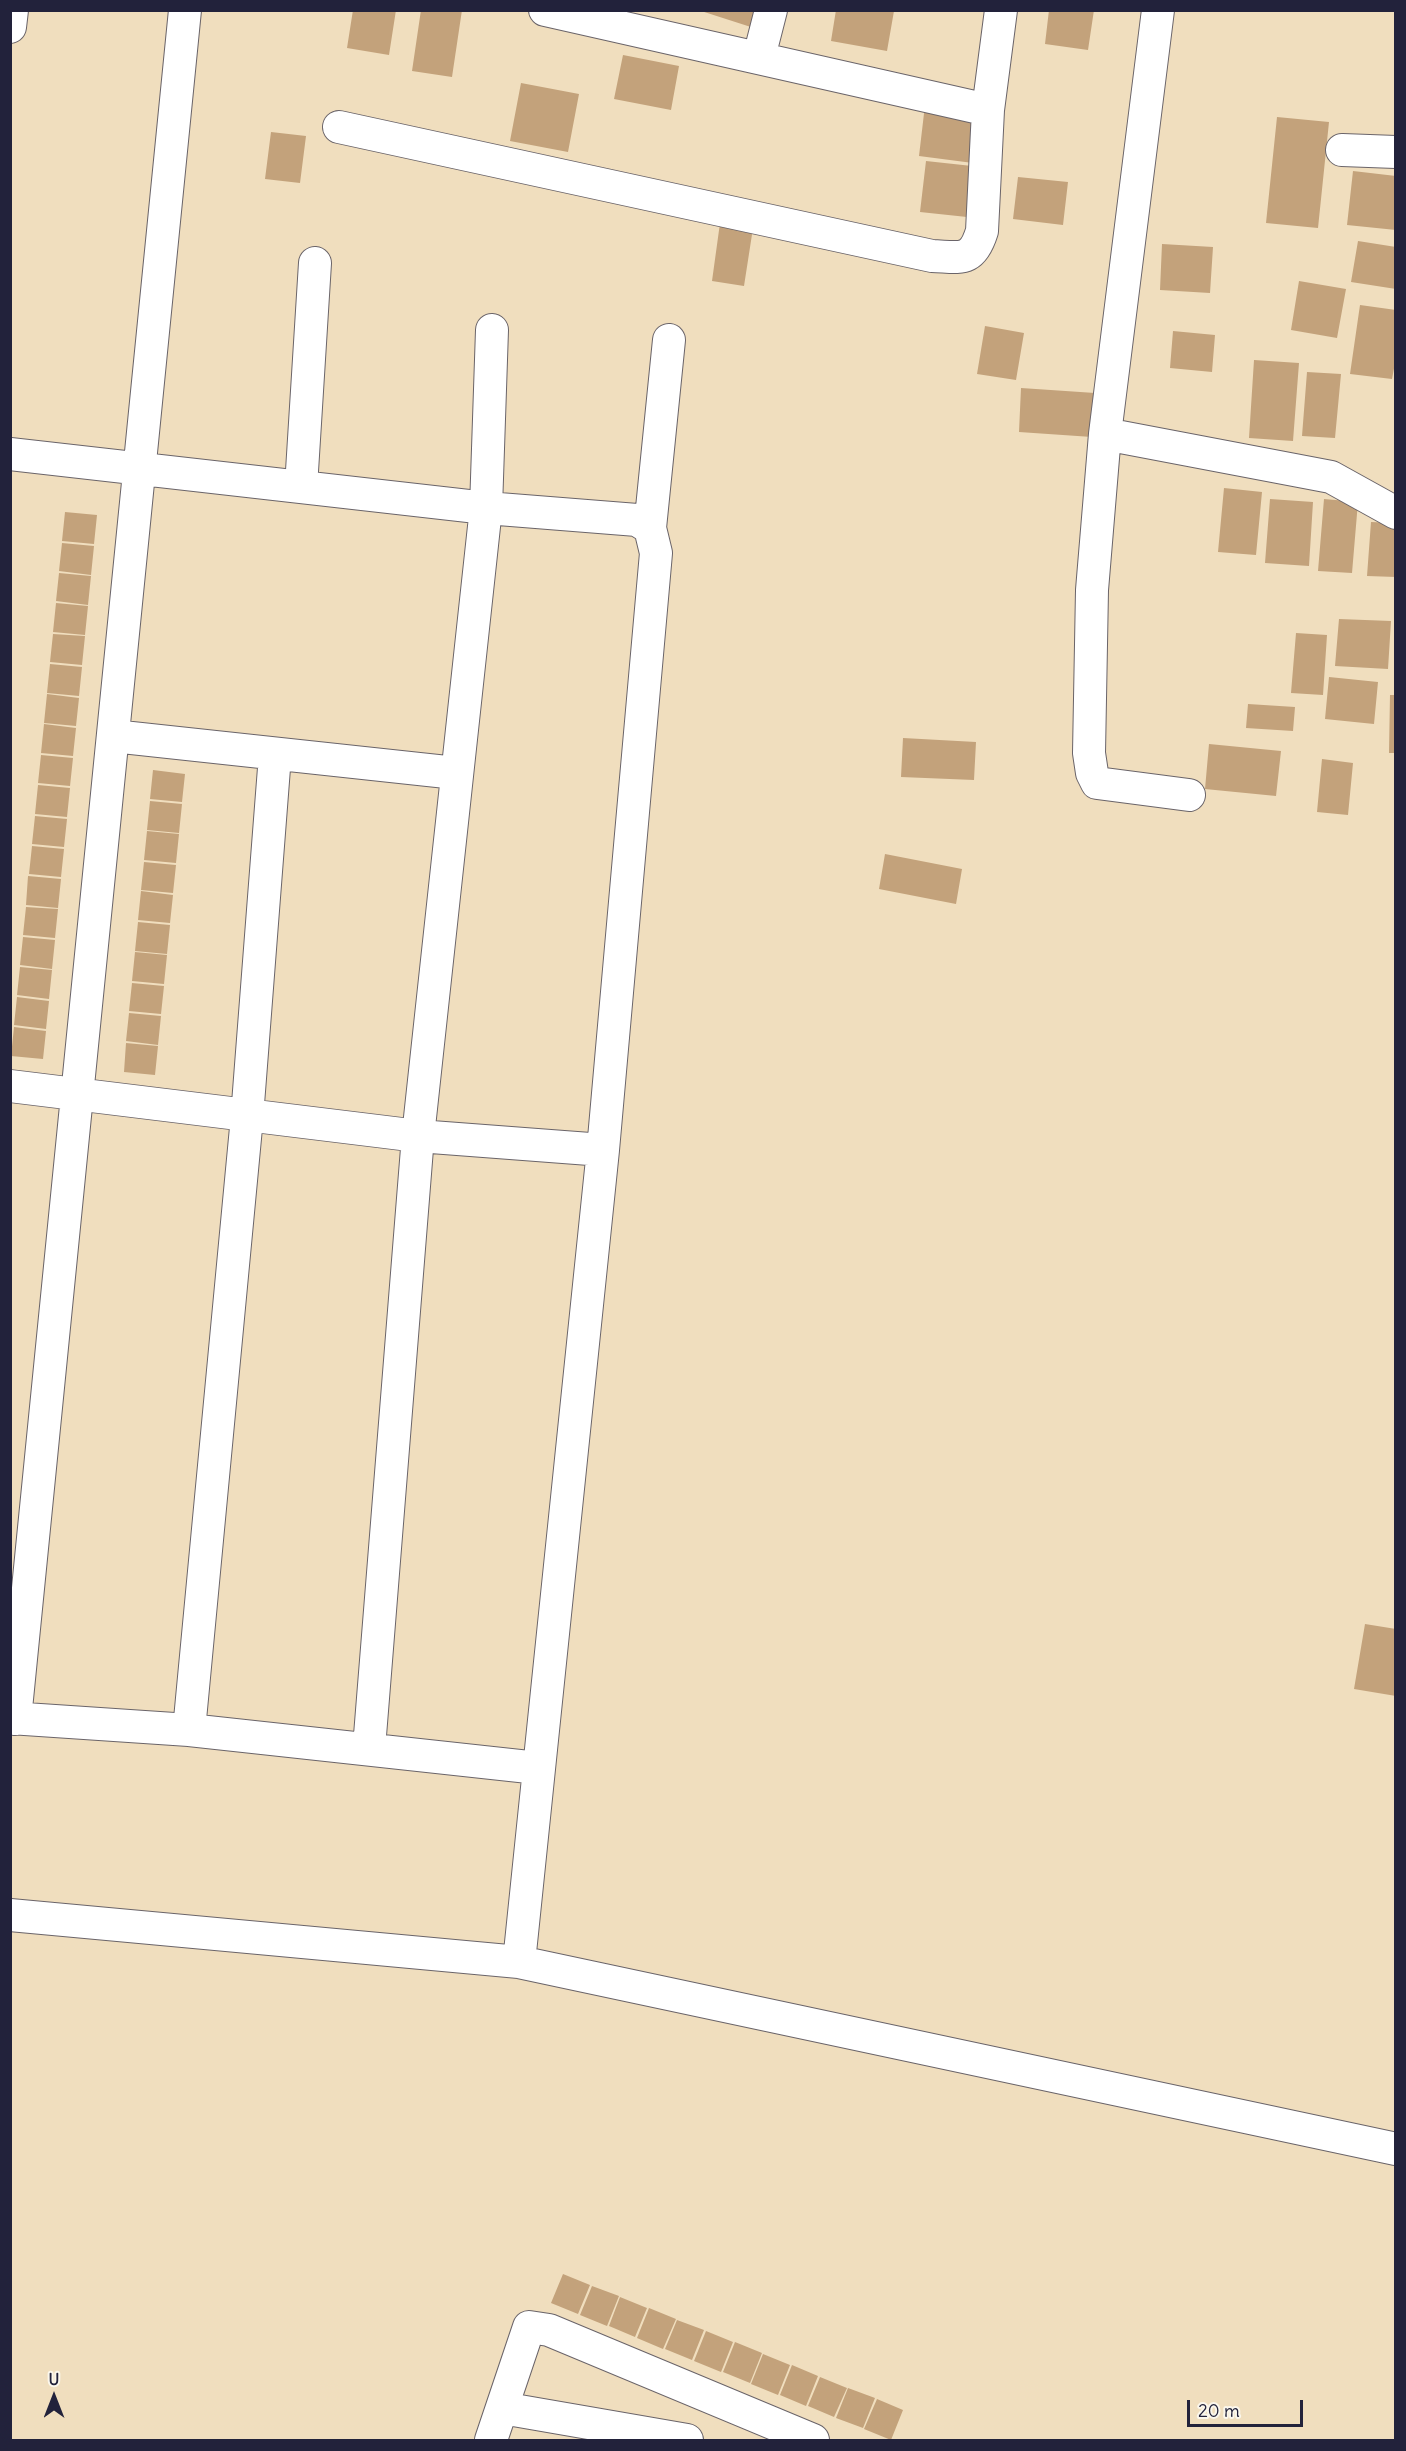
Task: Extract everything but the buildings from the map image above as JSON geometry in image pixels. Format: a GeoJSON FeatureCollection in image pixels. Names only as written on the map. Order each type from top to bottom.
{"type":"FeatureCollection","features":[{"type":"Feature","properties":{"kind":"street"},"geometry":{"type":"LineString","coordinates":[[10,27],[12,10]]}},
{"type":"Feature","properties":{"kind":"street"},"geometry":{"type":"LineString","coordinates":[[185,10],[78,1094],[13,1718],[189,1730],[538,1768]]}},
{"type":"Feature","properties":{"kind":"street"},"geometry":{"type":"LineString","coordinates":[[545,10],[988,110]]}},
{"type":"Feature","properties":{"kind":"street"},"geometry":{"type":"LineString","coordinates":[[759,57],[771,10]]}},
{"type":"Feature","properties":{"kind":"street"},"geometry":{"type":"LineString","coordinates":[[339,128],[932,256],[964,258],[976,249],[982,231],[988,110],[1001,10]]}},
{"type":"Feature","properties":{"kind":"street"},"geometry":{"type":"LineString","coordinates":[[1158,10],[1105,434],[1092,591],[1089,753],[1092,773],[1097,783],[1189,795]]}},
{"type":"Feature","properties":{"kind":"street"},"geometry":{"type":"LineString","coordinates":[[1342,150],[1395,152]]}},
{"type":"Feature","properties":{"kind":"street"},"geometry":{"type":"LineString","coordinates":[[301,487],[315,263]]}},
{"type":"Feature","properties":{"kind":"street"},"geometry":{"type":"LineString","coordinates":[[369,1748],[418,1136],[486,508],[492,330]]}},
{"type":"Feature","properties":{"kind":"street"},"geometry":{"type":"LineString","coordinates":[[519,1962],[603,1150],[656,554],[650,528],[669,340]]}},
{"type":"Feature","properties":{"kind":"street"},"geometry":{"type":"LineString","coordinates":[[1105,434],[1331,477],[1395,513]]}},
{"type":"Feature","properties":{"kind":"street"},"geometry":{"type":"LineString","coordinates":[[10,454],[486,508],[637,520],[650,528]]}},
{"type":"Feature","properties":{"kind":"street"},"geometry":{"type":"LineString","coordinates":[[113,736],[456,773]]}},
{"type":"Feature","properties":{"kind":"street"},"geometry":{"type":"LineString","coordinates":[[189,1730],[247,1117],[275,755]]}},
{"type":"Feature","properties":{"kind":"street"},"geometry":{"type":"LineString","coordinates":[[10,1086],[247,1117],[418,1136],[603,1150]]}},
{"type":"Feature","properties":{"kind":"street"},"geometry":{"type":"LineString","coordinates":[[10,1915],[519,1962],[1395,2149]]}},
{"type":"Feature","properties":{"kind":"street"},"geometry":{"type":"LineString","coordinates":[[491,2440],[529,2327],[539,2327],[813,2440]]}},
{"type":"Feature","properties":{"kind":"street"},"geometry":{"type":"LineString","coordinates":[[502,2408],[687,2440]]}}]}
